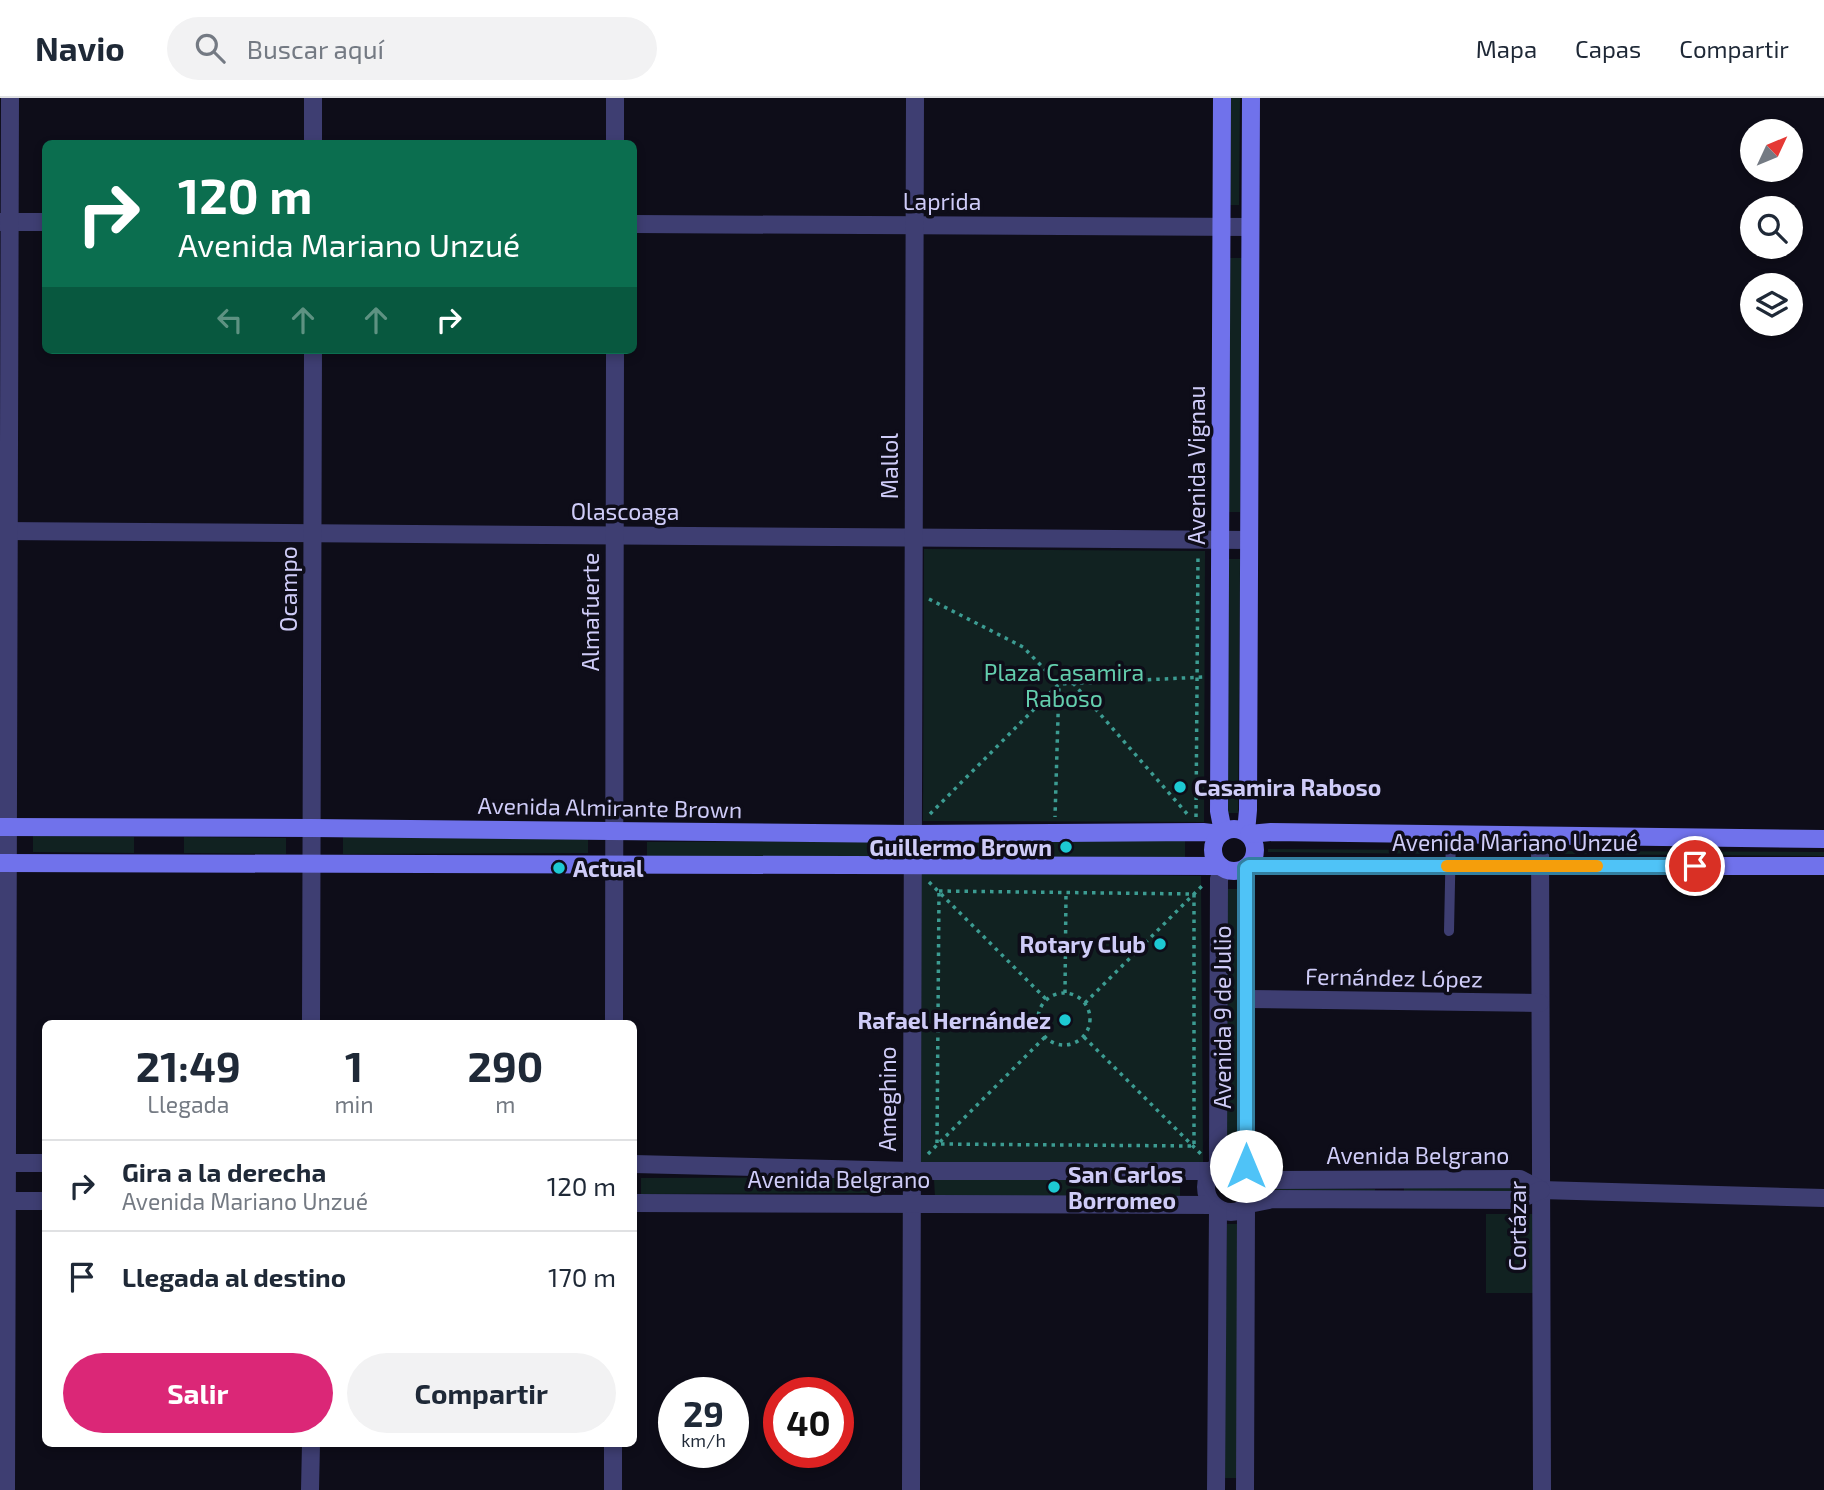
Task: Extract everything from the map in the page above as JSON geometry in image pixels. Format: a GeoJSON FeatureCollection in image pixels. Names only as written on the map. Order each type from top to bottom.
{"type":"FeatureCollection","features":[{"type":"Feature","properties":{"kind":"main road","name":"Avenida Vignau"},"geometry":{"type":"LineString","coordinates":[[1221,833],[1222,98]]}},
{"type":"Feature","properties":{"kind":"main road"},"geometry":{"type":"LineString","coordinates":[[4,863],[1221,867],[1232,871],[1247,867],[1255,857],[1256,850],[1248,833],[1251,98]]}},
{"type":"Feature","properties":{"kind":"main road","name":"Avenida Almirante Brown"},"geometry":{"type":"LineString","coordinates":[[4,827],[913,834],[1221,833]]}},
{"type":"Feature","properties":{"kind":"main road"},"geometry":{"type":"LineString","coordinates":[[1221,867],[1215,860],[1213,846],[1221,833],[1233,828],[1248,833]]}},
{"type":"Feature","properties":{"kind":"main road","name":"Avenida Mariano Unzué"},"geometry":{"type":"LineString","coordinates":[[1248,833],[1824,839]]}},
{"type":"Feature","properties":{"kind":"main road","name":"Avenida Mariano Unzué"},"geometry":{"type":"LineString","coordinates":[[1247,867],[1824,866]]}},
{"type":"Feature","properties":{"kind":"street"},"geometry":{"type":"LineString","coordinates":[[6,1490],[3,1201],[4,531],[5,222],[10,98]]}},
{"type":"Feature","properties":{"kind":"street"},"geometry":{"type":"LineString","coordinates":[[313,98],[313,140]]}},
{"type":"Feature","properties":{"kind":"street"},"geometry":{"type":"LineString","coordinates":[[615,98],[615,140]]}},
{"type":"Feature","properties":{"kind":"street","name":"Mallol"},"geometry":{"type":"LineString","coordinates":[[913,834],[915,98]]}},
{"type":"Feature","properties":{"kind":"street"},"geometry":{"type":"LineString","coordinates":[[5,222],[42,222]]}},
{"type":"Feature","properties":{"kind":"street","name":"Laprida"},"geometry":{"type":"LineString","coordinates":[[637,225],[1250,227]]}},
{"type":"Feature","properties":{"kind":"street","name":"Ocampo"},"geometry":{"type":"LineString","coordinates":[[312,1020],[313,354]]}},
{"type":"Feature","properties":{"kind":"street","name":"Almafuerte"},"geometry":{"type":"LineString","coordinates":[[614,1020],[615,354]]}},
{"type":"Feature","properties":{"kind":"street","name":"Olascoaga"},"geometry":{"type":"LineString","coordinates":[[4,531],[1249,540]]}},
{"type":"Feature","properties":{"kind":"street","name":"Ameghino"},"geometry":{"type":"LineString","coordinates":[[911,1490],[913,834]]}},
{"type":"Feature","properties":{"kind":"street","name":"Cortázar"},"geometry":{"type":"LineString","coordinates":[[1541,836],[1542,1490]]}},
{"type":"Feature","properties":{"kind":"street","name":"Avenida 9 de Julio"},"geometry":{"type":"LineString","coordinates":[[1214,1168],[1221,867]]}},
{"type":"Feature","properties":{"kind":"street","name":"Avenida 9 de Julio"},"geometry":{"type":"LineString","coordinates":[[1247,867],[1249,1170]]}},
{"type":"Feature","properties":{"kind":"street","name":"Fernández López"},"geometry":{"type":"LineString","coordinates":[[1247,999],[1541,1003]]}},
{"type":"Feature","properties":{"kind":"street"},"geometry":{"type":"LineString","coordinates":[[1215,1207],[1230,1213],[1247,1206],[1255,1194],[1256,1186],[1249,1170],[1231,1161],[1214,1168],[1205,1185],[1206,1193],[1215,1207],[1216,1490]]}},
{"type":"Feature","properties":{"kind":"street"},"geometry":{"type":"LineString","coordinates":[[3,1163],[42,1163]]}},
{"type":"Feature","properties":{"kind":"street","name":"Avenida Belgrano"},"geometry":{"type":"LineString","coordinates":[[637,1164],[912,1171],[1214,1168]]}},
{"type":"Feature","properties":{"kind":"street","name":"Avenida Belgrano"},"geometry":{"type":"LineString","coordinates":[[1249,1170],[1268,1180],[1520,1179],[1541,1190]]}},
{"type":"Feature","properties":{"kind":"street"},"geometry":{"type":"LineString","coordinates":[[1390,1179],[1390,1199]]}},
{"type":"Feature","properties":{"kind":"street"},"geometry":{"type":"LineString","coordinates":[[1541,1190],[1824,1198]]}},
{"type":"Feature","properties":{"kind":"street","name":"Avenida Belgrano"},"geometry":{"type":"LineString","coordinates":[[1247,1206],[1273,1199],[1518,1200],[1541,1190]]}},
{"type":"Feature","properties":{"kind":"street"},"geometry":{"type":"LineString","coordinates":[[3,1201],[42,1201]]}},
{"type":"Feature","properties":{"kind":"street","name":"Avenida Belgrano"},"geometry":{"type":"LineString","coordinates":[[637,1203],[1215,1207]]}},
{"type":"Feature","properties":{"kind":"street"},"geometry":{"type":"LineString","coordinates":[[1245,1490],[1247,1206]]}},
{"type":"Feature","properties":{"kind":"street"},"geometry":{"type":"LineString","coordinates":[[310,1490],[311,1447]]}},
{"type":"Feature","properties":{"kind":"street"},"geometry":{"type":"LineString","coordinates":[[613,1447],[613,1490]]}},
{"type":"Feature","properties":{"kind":"lane"},"geometry":{"type":"LineString","coordinates":[[1449,931],[1451,835]]}},
{"type":"Feature","properties":{"kind":"path"},"geometry":{"type":"LineString","coordinates":[[1073,683],[1196,823],[1198,539]]}},
{"type":"Feature","properties":{"kind":"path"},"geometry":{"type":"LineString","coordinates":[[914,591],[1023,647],[1059,684],[1055,833]]}},
{"type":"Feature","properties":{"kind":"path"},"geometry":{"type":"LineString","coordinates":[[913,834],[1059,684],[1220,676]]}},
{"type":"Feature","properties":{"kind":"path"},"geometry":{"type":"LineString","coordinates":[[913,865],[1046,999]]}},
{"type":"Feature","properties":{"kind":"path"},"geometry":{"type":"LineString","coordinates":[[1085,1003],[1221,867]]}},
{"type":"Feature","properties":{"kind":"path"},"geometry":{"type":"LineString","coordinates":[[939,891],[1195,894]]}},
{"type":"Feature","properties":{"kind":"path"},"geometry":{"type":"LineString","coordinates":[[937,1144],[939,891]]}},
{"type":"Feature","properties":{"kind":"path"},"geometry":{"type":"LineString","coordinates":[[1065,993],[1066,892]]}},
{"type":"Feature","properties":{"kind":"path"},"geometry":{"type":"LineString","coordinates":[[1194,1146],[1195,894]]}},
{"type":"Feature","properties":{"kind":"path"},"geometry":{"type":"LineString","coordinates":[[1058,993],[1065,993],[1073,994],[1085,1003],[1091,1020],[1084,1037],[1077,1042],[1060,1045],[1045,1037],[1038,1022],[1038,1014],[1046,999],[1058,993]]}},
{"type":"Feature","properties":{"kind":"path"},"geometry":{"type":"LineString","coordinates":[[912,1171],[1045,1037]]}},
{"type":"Feature","properties":{"kind":"path"},"geometry":{"type":"LineString","coordinates":[[1084,1037],[1214,1168]]}},
{"type":"Feature","properties":{"kind":"path"},"geometry":{"type":"LineString","coordinates":[[937,1144],[1194,1146]]}},
{"type":"Feature","properties":{"kind":"green space"},"geometry":{"type":"Polygon","coordinates":[[[1227,98],[1240,98],[1239,205],[1226,205],[1227,98]]]}},
{"type":"Feature","properties":{"kind":"green space"},"geometry":{"type":"Polygon","coordinates":[[[1230,258],[1243,258],[1240,512],[1227,512],[1230,258]]]}},
{"type":"Feature","properties":{"kind":"green space","name":"Plaza Casamira Raboso"},"geometry":{"type":"Polygon","coordinates":[[[924,549],[1205,551],[1204,822],[923,821],[924,549]]]}},
{"type":"Feature","properties":{"kind":"green space"},"geometry":{"type":"Polygon","coordinates":[[[1227,559],[1240,559],[1238,813],[1225,813],[1227,559]]]}},
{"type":"Feature","properties":{"kind":"green space"},"geometry":{"type":"Polygon","coordinates":[[[33,836],[134,837],[134,853],[33,852],[33,836]]]}},
{"type":"Feature","properties":{"kind":"green space"},"geometry":{"type":"Polygon","coordinates":[[[588,836],[588,853],[343,854],[343,837],[588,836]]]}},
{"type":"Feature","properties":{"kind":"green space"},"geometry":{"type":"Polygon","coordinates":[[[184,837],[286,838],[286,854],[184,853],[184,837]]]}},
{"type":"Feature","properties":{"kind":"green space"},"geometry":{"type":"Polygon","coordinates":[[[1185,840],[1185,857],[940,858],[940,841],[1185,840]]]}},
{"type":"Feature","properties":{"kind":"green space"},"geometry":{"type":"Polygon","coordinates":[[[892,841],[892,858],[647,859],[647,842],[892,841]]]}},
{"type":"Feature","properties":{"kind":"green space"},"geometry":{"type":"Polygon","coordinates":[[[1268,849],[1435,850],[1435,854],[1268,852],[1268,849]]]}},
{"type":"Feature","properties":{"kind":"green space"},"geometry":{"type":"Polygon","coordinates":[[[1554,851],[1824,852],[1824,856],[1554,854],[1554,851]]]}},
{"type":"Feature","properties":{"kind":"green space"},"geometry":{"type":"Polygon","coordinates":[[[920,872],[1201,876],[1203,1162],[920,1167],[920,872]]]}},
{"type":"Feature","properties":{"kind":"green space"},"geometry":{"type":"Polygon","coordinates":[[[1227,889],[1240,889],[1238,1143],[1225,1143],[1227,889]]]}},
{"type":"Feature","properties":{"kind":"green space"},"geometry":{"type":"Polygon","coordinates":[[[885,1177],[885,1193],[641,1194],[641,1178],[885,1177]]]}},
{"type":"Feature","properties":{"kind":"green space"},"geometry":{"type":"Polygon","coordinates":[[[1180,1179],[1180,1196],[935,1197],[934,1180],[1180,1179]]]}},
{"type":"Feature","properties":{"kind":"green space"},"geometry":{"type":"Polygon","coordinates":[[[1268,1188],[1375,1189],[1375,1193],[1268,1193],[1268,1188]]]}},
{"type":"Feature","properties":{"kind":"green space"},"geometry":{"type":"Polygon","coordinates":[[[1404,1188],[1511,1188],[1511,1193],[1404,1192],[1404,1188]]]}},
{"type":"Feature","properties":{"kind":"green space"},"geometry":{"type":"Polygon","coordinates":[[[1486,1214],[1533,1214],[1533,1293],[1486,1293],[1486,1214]]]}},
{"type":"Feature","properties":{"kind":"green space"},"geometry":{"type":"Polygon","coordinates":[[[1227,1224],[1240,1224],[1238,1478],[1224,1478],[1227,1224]]]}},
{"type":"Feature","properties":{"kind":"slow traffic"},"geometry":{"type":"LineString","coordinates":[[1447,866],[1597,866]]}},
{"type":"Feature","properties":{"kind":"place","name":"Casamira Raboso"},"geometry":{"type":"Point","coordinates":[1180,787]}},
{"type":"Feature","properties":{"kind":"place","name":"Guillermo Brown"},"geometry":{"type":"Point","coordinates":[1066,847]}},
{"type":"Feature","properties":{"kind":"place","name":"Actual"},"geometry":{"type":"Point","coordinates":[559,868]}},
{"type":"Feature","properties":{"kind":"place","name":"Rotary Club"},"geometry":{"type":"Point","coordinates":[1160,944]}},
{"type":"Feature","properties":{"kind":"place","name":"Rafael Hernández"},"geometry":{"type":"Point","coordinates":[1065,1020]}},
{"type":"Feature","properties":{"kind":"place","name":"San Carlos Borromeo"},"geometry":{"type":"Point","coordinates":[1054,1187]}},
{"type":"Feature","properties":{"kind":"route"},"geometry":{"type":"LineString","coordinates":[[1246,1166],[1246,868],[1695,866]]}}]}
